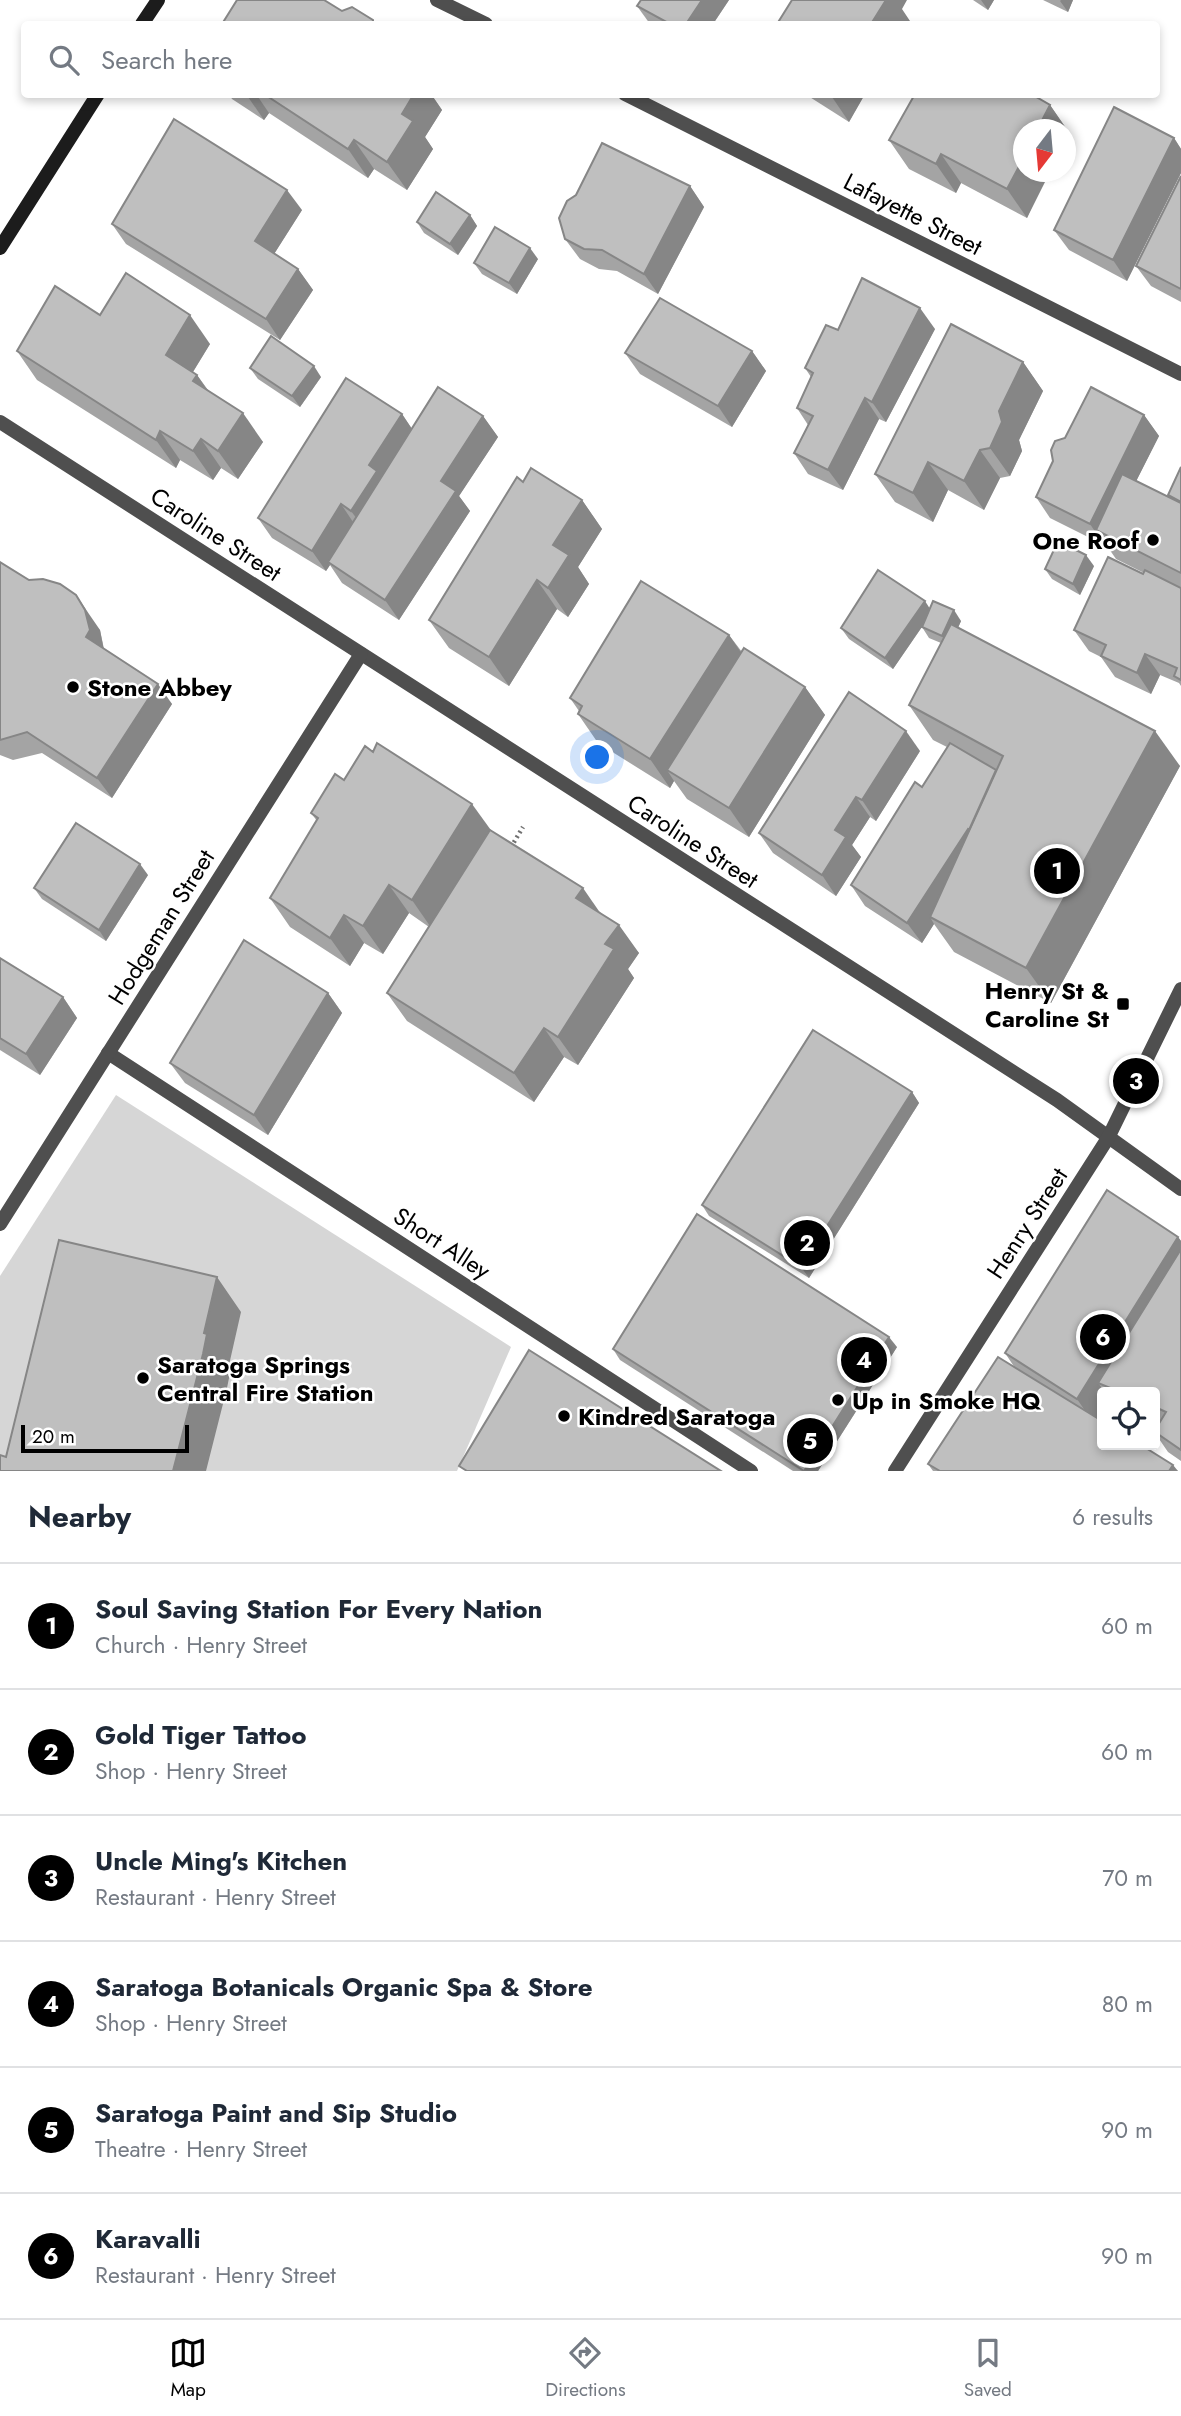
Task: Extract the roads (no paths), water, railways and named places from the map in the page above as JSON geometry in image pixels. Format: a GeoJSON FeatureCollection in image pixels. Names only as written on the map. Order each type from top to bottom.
{"type":"FeatureCollection","features":[{"type":"Feature","properties":{"kind":"street"},"geometry":{"type":"LineString","coordinates":[[144,21],[158,0]]}},
{"type":"Feature","properties":{"kind":"street"},"geometry":{"type":"LineString","coordinates":[[437,0],[480,21]]}},
{"type":"Feature","properties":{"kind":"street"},"geometry":{"type":"LineString","coordinates":[[0,248],[95,98]]}},
{"type":"Feature","properties":{"kind":"street","name":"Lafayette Street"},"geometry":{"type":"LineString","coordinates":[[633,98],[1181,374]]}},
{"type":"Feature","properties":{"kind":"street","name":"Caroline Street"},"geometry":{"type":"LineString","coordinates":[[0,422],[1047,1094],[1181,1189]]}},
{"type":"Feature","properties":{"kind":"street","name":"Hodgeman Street"},"geometry":{"type":"LineString","coordinates":[[0,1224],[361,654]]}},
{"type":"Feature","properties":{"kind":"street","name":"Henry Street"},"geometry":{"type":"LineString","coordinates":[[895,1471],[1108,1138],[1181,989]]}},
{"type":"Feature","properties":{"kind":"street","name":"Short Alley"},"geometry":{"type":"LineString","coordinates":[[108,1054],[751,1471]]}},
{"type":"Feature","properties":{"kind":"place","name":"One Roof"},"geometry":{"type":"Point","coordinates":[1153,540]}},
{"type":"Feature","properties":{"kind":"place","name":"Stone Abbey"},"geometry":{"type":"Point","coordinates":[73,687]}},
{"type":"Feature","properties":{"kind":"place","name":"Soul Saving Station For Every Nation"},"geometry":{"type":"Point","coordinates":[1057,871]}},
{"type":"Feature","properties":{"kind":"place","name":"Henry St & Caroline St"},"geometry":{"type":"Point","coordinates":[1123,1004]}},
{"type":"Feature","properties":{"kind":"place","name":"Uncle Ming's Kitchen"},"geometry":{"type":"Point","coordinates":[1136,1081]}},
{"type":"Feature","properties":{"kind":"place","name":"Gold Tiger Tattoo"},"geometry":{"type":"Point","coordinates":[807,1243]}},
{"type":"Feature","properties":{"kind":"place","name":"Karavalli"},"geometry":{"type":"Point","coordinates":[1103,1337]}},
{"type":"Feature","properties":{"kind":"place","name":"Saratoga Botanicals Organic Spa & Store"},"geometry":{"type":"Point","coordinates":[864,1360]}},
{"type":"Feature","properties":{"kind":"place","name":"Saratoga Springs Central Fire Station"},"geometry":{"type":"Point","coordinates":[143,1378]}},
{"type":"Feature","properties":{"kind":"place","name":"Up in Smoke HQ"},"geometry":{"type":"Point","coordinates":[838,1400]}},
{"type":"Feature","properties":{"kind":"place","name":"Kindred Saratoga"},"geometry":{"type":"Point","coordinates":[564,1416]}},
{"type":"Feature","properties":{"kind":"place","name":"Saratoga Paint and Sip Studio"},"geometry":{"type":"Point","coordinates":[810,1441]}}]}
